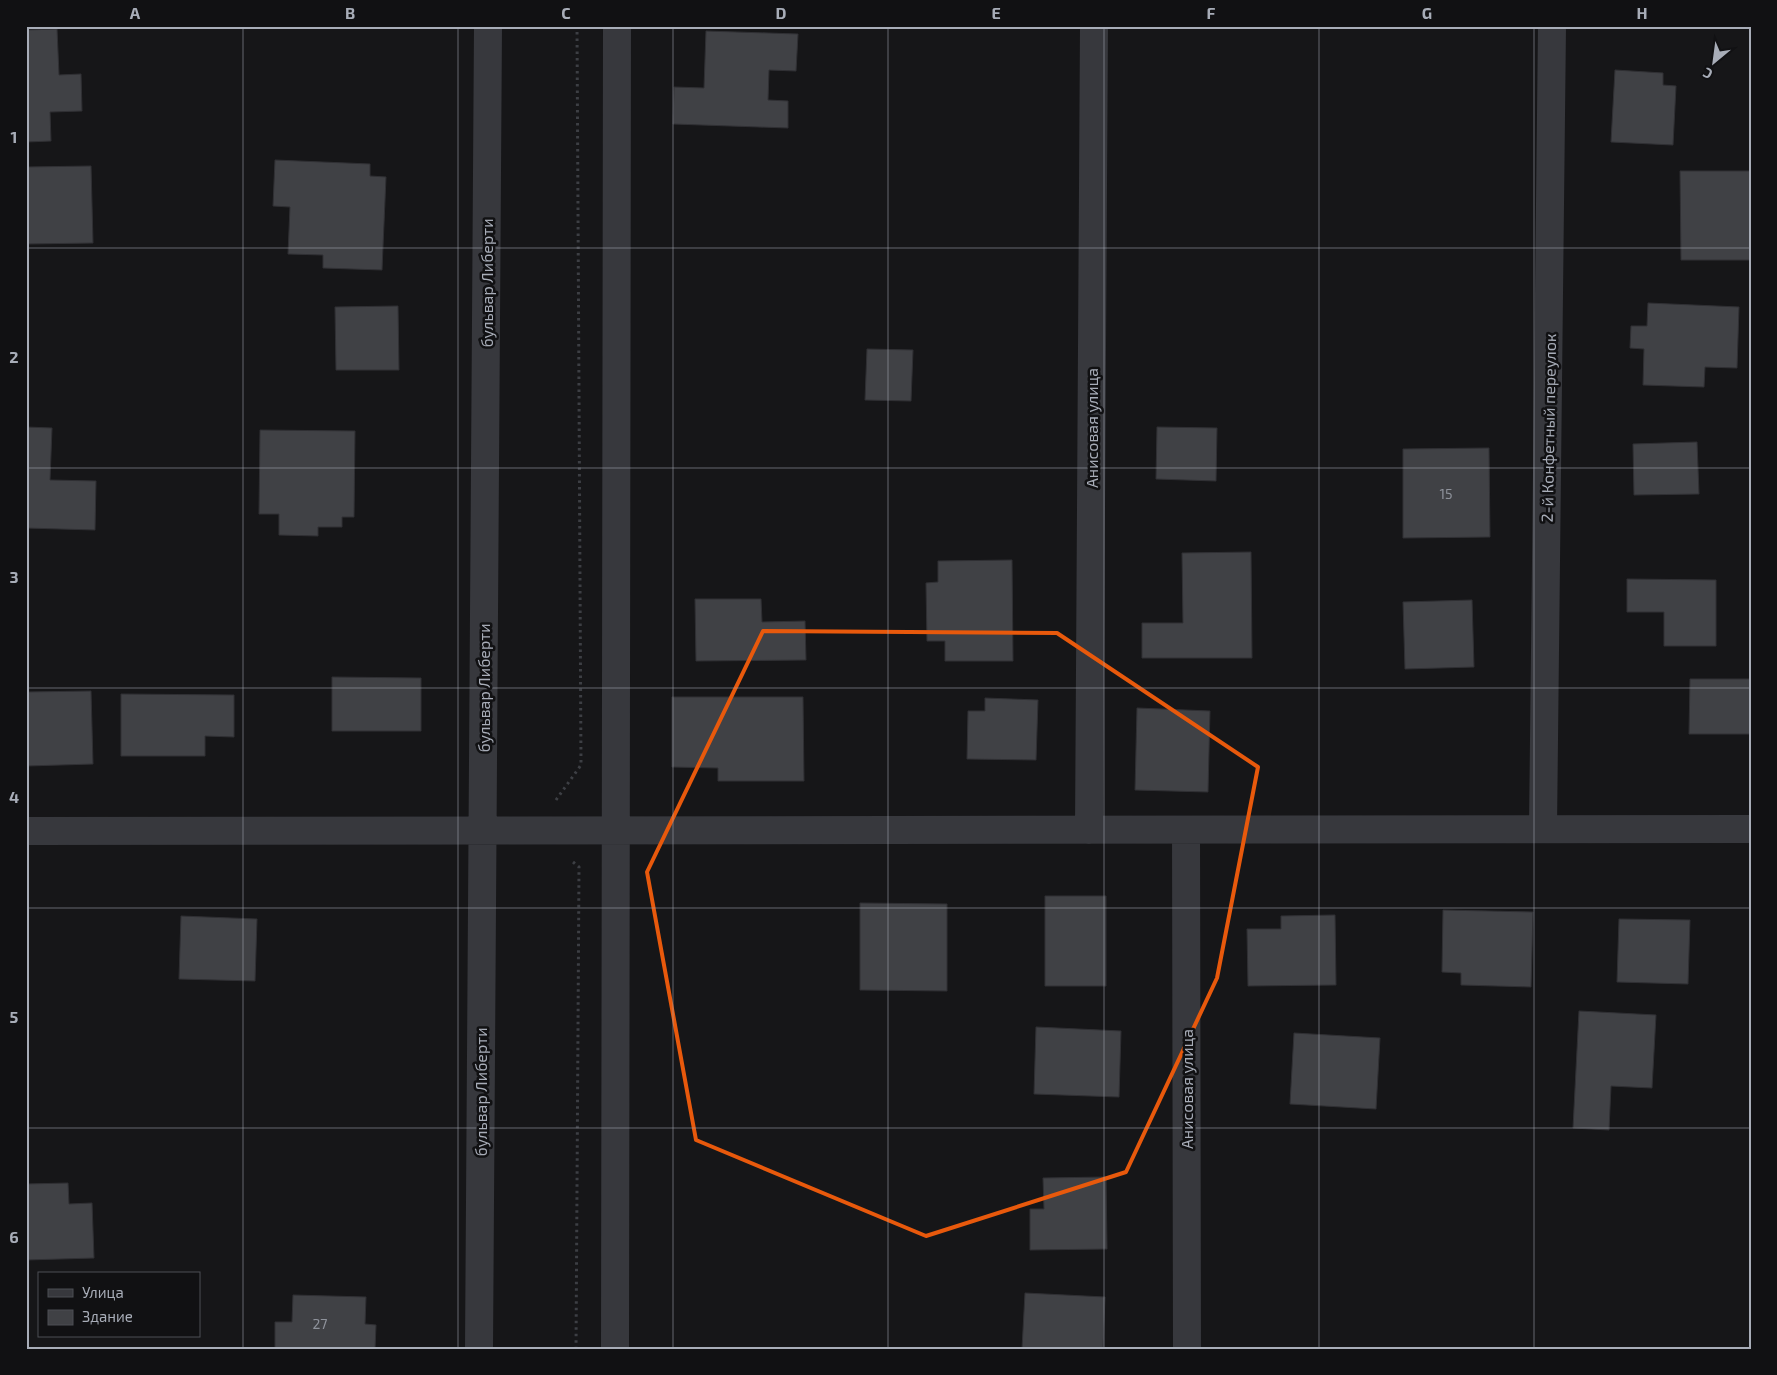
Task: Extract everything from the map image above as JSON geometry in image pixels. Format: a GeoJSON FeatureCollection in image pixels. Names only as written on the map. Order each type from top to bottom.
{"type":"FeatureCollection","features":[{"type":"Feature","properties":{"kind":"street","name":"бульвар Либерти"},"geometry":{"type":"LineString","coordinates":[[479,1349],[488,26]]}},
{"type":"Feature","properties":{"kind":"street"},"geometry":{"type":"LineString","coordinates":[[615,1349],[617,26]]}},
{"type":"Feature","properties":{"kind":"street","name":"Анисовая улица"},"geometry":{"type":"LineString","coordinates":[[1089,830],[1094,26]]}},
{"type":"Feature","properties":{"kind":"street","name":"2-й Конфетный переулок"},"geometry":{"type":"LineString","coordinates":[[1543,830],[1552,26]]}},
{"type":"Feature","properties":{"kind":"street"},"geometry":{"type":"LineString","coordinates":[[26,831],[1751,829]]}},
{"type":"Feature","properties":{"kind":"street","name":"Анисовая улица"},"geometry":{"type":"LineString","coordinates":[[1186,830],[1187,1349]]}},
{"type":"Feature","properties":{"kind":"path"},"geometry":{"type":"LineString","coordinates":[[535,830],[581,765],[577,26]]}},
{"type":"Feature","properties":{"kind":"path"},"geometry":{"type":"LineString","coordinates":[[572,861],[580,867],[576,1349]]}},
{"type":"Feature","properties":{"kind":"highlighted area"},"geometry":{"type":"Polygon","coordinates":[[[763,631],[1057,633],[1258,767],[1217,978],[1126,1172],[926,1236],[696,1140],[647,872],[763,631]]]}},
{"type":"Feature","properties":{"kind":"building"},"geometry":{"type":"Polygon","coordinates":[[[57,29],[59,75],[81,74],[82,111],[50,112],[51,141],[26,142],[26,30],[57,29]]]}},
{"type":"Feature","properties":{"kind":"building"},"geometry":{"type":"Polygon","coordinates":[[[706,31],[798,34],[796,71],[769,70],[768,100],[788,101],[788,128],[673,124],[674,87],[704,88],[706,31]]]}},
{"type":"Feature","properties":{"kind":"building"},"geometry":{"type":"Polygon","coordinates":[[[1615,70],[1663,73],[1663,85],[1676,86],[1673,145],[1611,142],[1615,70]]]}},
{"type":"Feature","properties":{"kind":"building"},"geometry":{"type":"Polygon","coordinates":[[[275,160],[370,164],[370,176],[386,177],[382,270],[323,268],[323,255],[288,254],[290,207],[273,206],[275,160]]]}},
{"type":"Feature","properties":{"kind":"building"},"geometry":{"type":"Polygon","coordinates":[[[91,166],[93,243],[26,244],[26,167],[91,166]]]}},
{"type":"Feature","properties":{"kind":"building"},"geometry":{"type":"Polygon","coordinates":[[[1680,171],[1751,171],[1751,260],[1681,260],[1680,171]]]}},
{"type":"Feature","properties":{"kind":"building"},"geometry":{"type":"Polygon","coordinates":[[[1648,303],[1739,307],[1737,368],[1705,367],[1704,387],[1643,385],[1644,349],[1630,348],[1631,326],[1647,326],[1648,303]]]}},
{"type":"Feature","properties":{"kind":"building"},"geometry":{"type":"Polygon","coordinates":[[[398,306],[399,370],[336,370],[335,307],[398,306]]]}},
{"type":"Feature","properties":{"kind":"building"},"geometry":{"type":"Polygon","coordinates":[[[867,349],[913,350],[911,401],[865,400],[867,349]]]}},
{"type":"Feature","properties":{"kind":"building"},"geometry":{"type":"Polygon","coordinates":[[[26,427],[52,428],[50,480],[96,481],[95,530],[26,528],[26,427]]]}},
{"type":"Feature","properties":{"kind":"building"},"geometry":{"type":"Polygon","coordinates":[[[1157,427],[1217,428],[1216,481],[1156,479],[1157,427]]]}},
{"type":"Feature","properties":{"kind":"building"},"geometry":{"type":"Polygon","coordinates":[[[260,430],[355,431],[354,517],[342,517],[342,527],[318,527],[318,536],[279,535],[279,514],[259,514],[260,430]]]}},
{"type":"Feature","properties":{"kind":"building"},"geometry":{"type":"Polygon","coordinates":[[[1697,442],[1699,494],[1634,495],[1633,444],[1697,442]]]}},
{"type":"Feature","properties":{"kind":"building"},"geometry":{"type":"Polygon","coordinates":[[[1489,448],[1490,537],[1403,538],[1403,449],[1489,448]]]}},
{"type":"Feature","properties":{"kind":"building"},"geometry":{"type":"Polygon","coordinates":[[[1251,552],[1252,658],[1142,658],[1142,623],[1183,623],[1182,553],[1251,552]]]}},
{"type":"Feature","properties":{"kind":"building"},"geometry":{"type":"Polygon","coordinates":[[[1012,560],[1013,661],[945,661],[945,641],[927,641],[926,583],[938,582],[938,561],[1012,560]]]}},
{"type":"Feature","properties":{"kind":"building"},"geometry":{"type":"Polygon","coordinates":[[[1627,579],[1716,580],[1716,646],[1664,646],[1664,612],[1627,612],[1627,579]]]}},
{"type":"Feature","properties":{"kind":"building"},"geometry":{"type":"Polygon","coordinates":[[[695,599],[761,599],[762,622],[805,621],[806,660],[696,661],[695,599]]]}},
{"type":"Feature","properties":{"kind":"building"},"geometry":{"type":"Polygon","coordinates":[[[1472,600],[1474,667],[1405,669],[1403,602],[1472,600]]]}},
{"type":"Feature","properties":{"kind":"building"},"geometry":{"type":"Polygon","coordinates":[[[332,677],[421,678],[421,731],[332,731],[332,677]]]}},
{"type":"Feature","properties":{"kind":"building"},"geometry":{"type":"Polygon","coordinates":[[[1690,679],[1751,679],[1751,734],[1689,734],[1690,679]]]}},
{"type":"Feature","properties":{"kind":"building"},"geometry":{"type":"Polygon","coordinates":[[[91,691],[93,764],[27,766],[26,692],[91,691]]]}},
{"type":"Feature","properties":{"kind":"building"},"geometry":{"type":"Polygon","coordinates":[[[121,694],[234,695],[234,737],[205,736],[205,756],[121,756],[121,694]]]}},
{"type":"Feature","properties":{"kind":"building"},"geometry":{"type":"Polygon","coordinates":[[[672,697],[803,697],[804,781],[718,781],[718,768],[672,767],[672,697]]]}},
{"type":"Feature","properties":{"kind":"building"},"geometry":{"type":"Polygon","coordinates":[[[985,698],[1038,700],[1036,760],[967,759],[968,711],[985,711],[985,698]]]}},
{"type":"Feature","properties":{"kind":"building"},"geometry":{"type":"Polygon","coordinates":[[[1137,708],[1210,711],[1208,792],[1135,790],[1137,708]]]}},
{"type":"Feature","properties":{"kind":"building"},"geometry":{"type":"Polygon","coordinates":[[[1045,896],[1106,896],[1106,986],[1045,986],[1045,896]]]}},
{"type":"Feature","properties":{"kind":"building"},"geometry":{"type":"Polygon","coordinates":[[[860,903],[947,904],[947,991],[860,990],[860,903]]]}},
{"type":"Feature","properties":{"kind":"building"},"geometry":{"type":"Polygon","coordinates":[[[1443,910],[1533,912],[1531,987],[1461,985],[1461,973],[1442,972],[1443,910]]]}},
{"type":"Feature","properties":{"kind":"building"},"geometry":{"type":"Polygon","coordinates":[[[1335,915],[1336,985],[1248,986],[1247,929],[1281,929],[1281,916],[1335,915]]]}},
{"type":"Feature","properties":{"kind":"building"},"geometry":{"type":"Polygon","coordinates":[[[181,916],[257,919],[255,981],[179,979],[181,916]]]}},
{"type":"Feature","properties":{"kind":"building"},"geometry":{"type":"Polygon","coordinates":[[[1619,919],[1690,920],[1688,984],[1617,982],[1619,919]]]}},
{"type":"Feature","properties":{"kind":"building"},"geometry":{"type":"Polygon","coordinates":[[[1579,1011],[1656,1015],[1652,1088],[1611,1086],[1609,1130],[1573,1128],[1579,1011]]]}},
{"type":"Feature","properties":{"kind":"building"},"geometry":{"type":"Polygon","coordinates":[[[1036,1027],[1121,1031],[1119,1097],[1034,1094],[1036,1027]]]}},
{"type":"Feature","properties":{"kind":"building"},"geometry":{"type":"Polygon","coordinates":[[[1294,1033],[1380,1038],[1376,1109],[1290,1104],[1294,1033]]]}},
{"type":"Feature","properties":{"kind":"building"},"geometry":{"type":"Polygon","coordinates":[[[1106,1177],[1107,1249],[1030,1250],[1030,1209],[1044,1209],[1043,1178],[1106,1177]]]}},
{"type":"Feature","properties":{"kind":"building"},"geometry":{"type":"Polygon","coordinates":[[[68,1183],[69,1204],[92,1203],[94,1258],[26,1260],[26,1184],[68,1183]]]}},
{"type":"Feature","properties":{"kind":"building"},"geometry":{"type":"Polygon","coordinates":[[[1025,1293],[1105,1297],[1103,1349],[1022,1349],[1025,1293]]]}},
{"type":"Feature","properties":{"kind":"building"},"geometry":{"type":"Polygon","coordinates":[[[293,1295],[366,1297],[365,1324],[376,1325],[375,1349],[275,1349],[275,1322],[292,1322],[293,1295]]]}}]}
